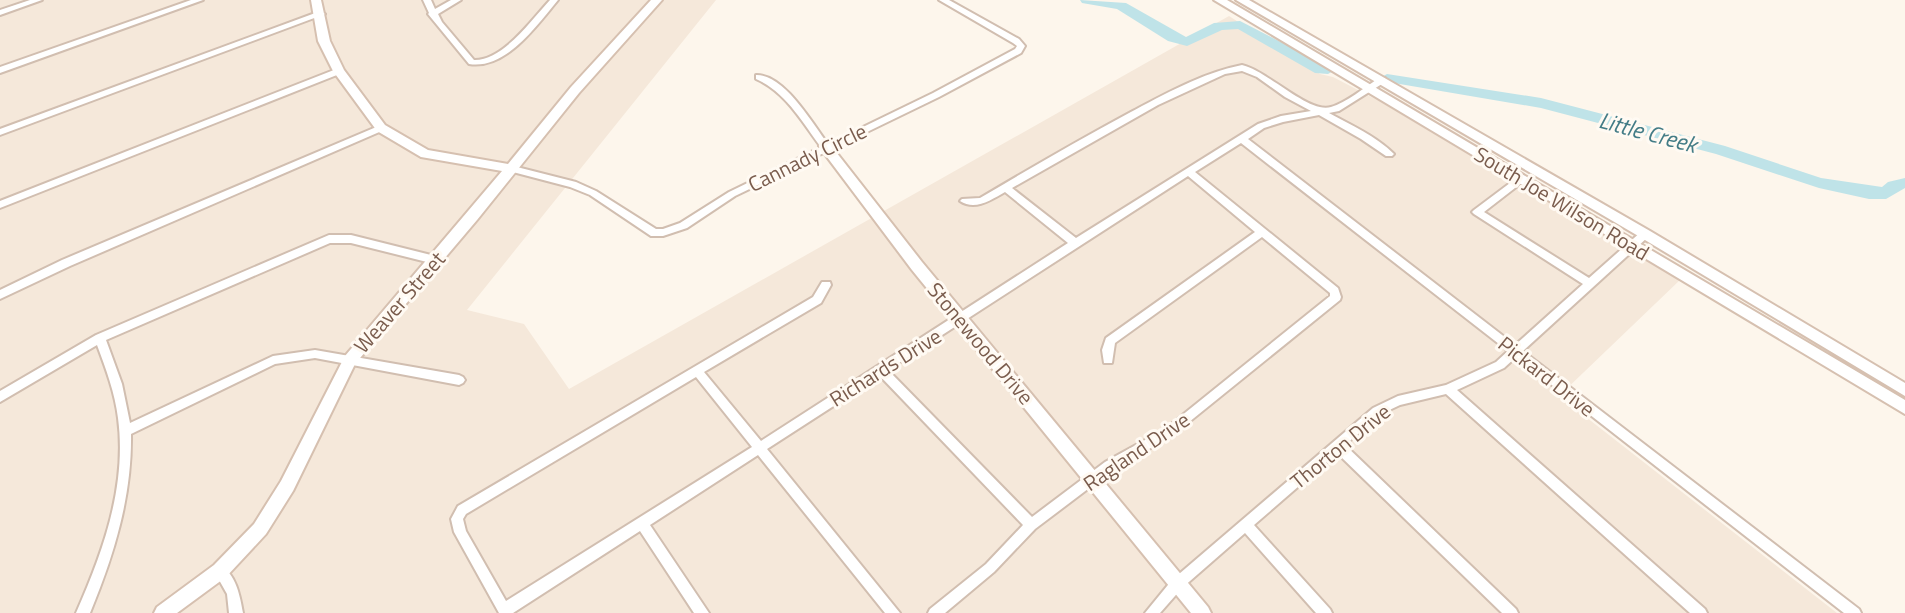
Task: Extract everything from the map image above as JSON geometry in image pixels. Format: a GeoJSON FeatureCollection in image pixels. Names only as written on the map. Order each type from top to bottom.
{"type":"FeatureCollection","features":[{"type":"Feature","properties":{"kind":"street"},"geometry":{"type":"LineString","coordinates":[[0,13],[38,0]]}},
{"type":"Feature","properties":{"kind":"street"},"geometry":{"type":"LineString","coordinates":[[0,70],[199,0]]}},
{"type":"Feature","properties":{"kind":"street"},"geometry":{"type":"LineString","coordinates":[[316,0],[321,14],[324,41],[339,71],[381,128],[425,154],[509,168]]}},
{"type":"Feature","properties":{"kind":"street"},"geometry":{"type":"LineString","coordinates":[[427,0],[432,14],[472,62],[480,64],[498,58],[554,0]]}},
{"type":"Feature","properties":{"kind":"street"},"geometry":{"type":"LineString","coordinates":[[432,14],[457,0]]}},
{"type":"Feature","properties":{"kind":"street","name":"Weaver Street"},"geometry":{"type":"LineString","coordinates":[[163,613],[220,571],[260,529],[280,497],[350,360],[509,168],[657,0]]}},
{"type":"Feature","properties":{"kind":"street","name":"Cannady Circle"},"geometry":{"type":"LineString","coordinates":[[509,168],[583,188],[657,234],[705,214],[732,194],[825,146],[936,95],[1018,51],[1021,46],[1016,41],[943,0]]}},
{"type":"Feature","properties":{"kind":"street","name":"South Joe Wilson Road"},"geometry":{"type":"LineString","coordinates":[[1219,0],[1905,408]]}},
{"type":"Feature","properties":{"kind":"street","name":"South Joe Wilson Road"},"geometry":{"type":"LineString","coordinates":[[1241,0],[1645,234],[1905,390]]}},
{"type":"Feature","properties":{"kind":"street"},"geometry":{"type":"LineString","coordinates":[[0,132],[321,14]]}},
{"type":"Feature","properties":{"kind":"street"},"geometry":{"type":"LineString","coordinates":[[965,201],[982,201],[1178,91],[1236,69],[1250,71],[1288,95],[1322,111],[1388,154]]}},
{"type":"Feature","properties":{"kind":"street"},"geometry":{"type":"LineString","coordinates":[[0,205],[339,71]]}},
{"type":"Feature","properties":{"kind":"street","name":"Stonewood Drive"},"geometry":{"type":"LineString","coordinates":[[759,77],[779,89],[961,318],[1202,613]]}},
{"type":"Feature","properties":{"kind":"street","name":"Richards Drive"},"geometry":{"type":"LineString","coordinates":[[505,612],[1241,138],[1281,118],[1322,111],[1356,100],[1382,80]]}},
{"type":"Feature","properties":{"kind":"street"},"geometry":{"type":"LineString","coordinates":[[0,295],[103,247],[381,128]]}},
{"type":"Feature","properties":{"kind":"street","name":"Pickard Drive"},"geometry":{"type":"LineString","coordinates":[[1241,138],[1854,613]]}},
{"type":"Feature","properties":{"kind":"street"},"geometry":{"type":"LineString","coordinates":[[1108,360],[1110,341],[1262,232],[1188,171]]}},
{"type":"Feature","properties":{"kind":"street"},"geometry":{"type":"LineString","coordinates":[[1521,179],[1477,212],[1589,283]]}},
{"type":"Feature","properties":{"kind":"street"},"geometry":{"type":"LineString","coordinates":[[1005,187],[1076,244]]}},
{"type":"Feature","properties":{"kind":"street","name":"Ragland Drive"},"geometry":{"type":"LineString","coordinates":[[934,613],[990,568],[1031,525],[1092,479],[1169,432],[1305,325],[1336,297],[1334,290],[1262,232]]}},
{"type":"Feature","properties":{"kind":"street","name":"Thorton Drive"},"geometry":{"type":"LineString","coordinates":[[1152,613],[1177,583],[1377,411],[1398,401],[1448,389],[1500,365],[1645,234]]}},
{"type":"Feature","properties":{"kind":"street"},"geometry":{"type":"LineString","coordinates":[[0,397],[100,338],[330,239],[351,239],[435,260]]}},
{"type":"Feature","properties":{"kind":"street"},"geometry":{"type":"LineString","coordinates":[[505,612],[460,531],[457,519],[462,510],[817,300],[826,285]]}},
{"type":"Feature","properties":{"kind":"street"},"geometry":{"type":"LineString","coordinates":[[83,613],[117,522],[125,431],[115,378],[100,338]]}},
{"type":"Feature","properties":{"kind":"street"},"geometry":{"type":"LineString","coordinates":[[125,431],[273,360],[293,355],[315,354],[459,380]]}},
{"type":"Feature","properties":{"kind":"street"},"geometry":{"type":"LineString","coordinates":[[880,369],[1031,525]]}},
{"type":"Feature","properties":{"kind":"street"},"geometry":{"type":"LineString","coordinates":[[698,372],[892,613]]}},
{"type":"Feature","properties":{"kind":"street"},"geometry":{"type":"LineString","coordinates":[[1448,389],[1700,613]]}},
{"type":"Feature","properties":{"kind":"street"},"geometry":{"type":"LineString","coordinates":[[1337,444],[1511,613]]}},
{"type":"Feature","properties":{"kind":"street"},"geometry":{"type":"LineString","coordinates":[[642,525],[702,613]]}},
{"type":"Feature","properties":{"kind":"street"},"geometry":{"type":"LineString","coordinates":[[1246,525],[1325,613]]}},
{"type":"Feature","properties":{"kind":"street"},"geometry":{"type":"LineString","coordinates":[[220,571],[233,592],[236,613]]}},
{"type":"Feature","properties":{"kind":"shaded area"},"geometry":{"type":"Polygon","coordinates":[[[0,0],[716,0],[467,310],[524,324],[569,389],[1229,16],[1320,74],[1333,77],[1379,101],[1680,280],[1559,396],[1837,613],[0,613],[0,0]]]}},
{"type":"Feature","properties":{"kind":"waterway","name":"Little Creek"},"geometry":{"type":"LineString","coordinates":[[1087,0],[1121,6],[1173,38],[1187,42],[1219,26],[1240,25],[1320,70],[1328,70]]}},
{"type":"Feature","properties":{"kind":"waterway","name":"Little Creek"},"geometry":{"type":"LineString","coordinates":[[1387,78],[1541,103],[1720,150],[1819,183],[1869,193],[1886,193],[1894,186],[1905,183]]}}]}
